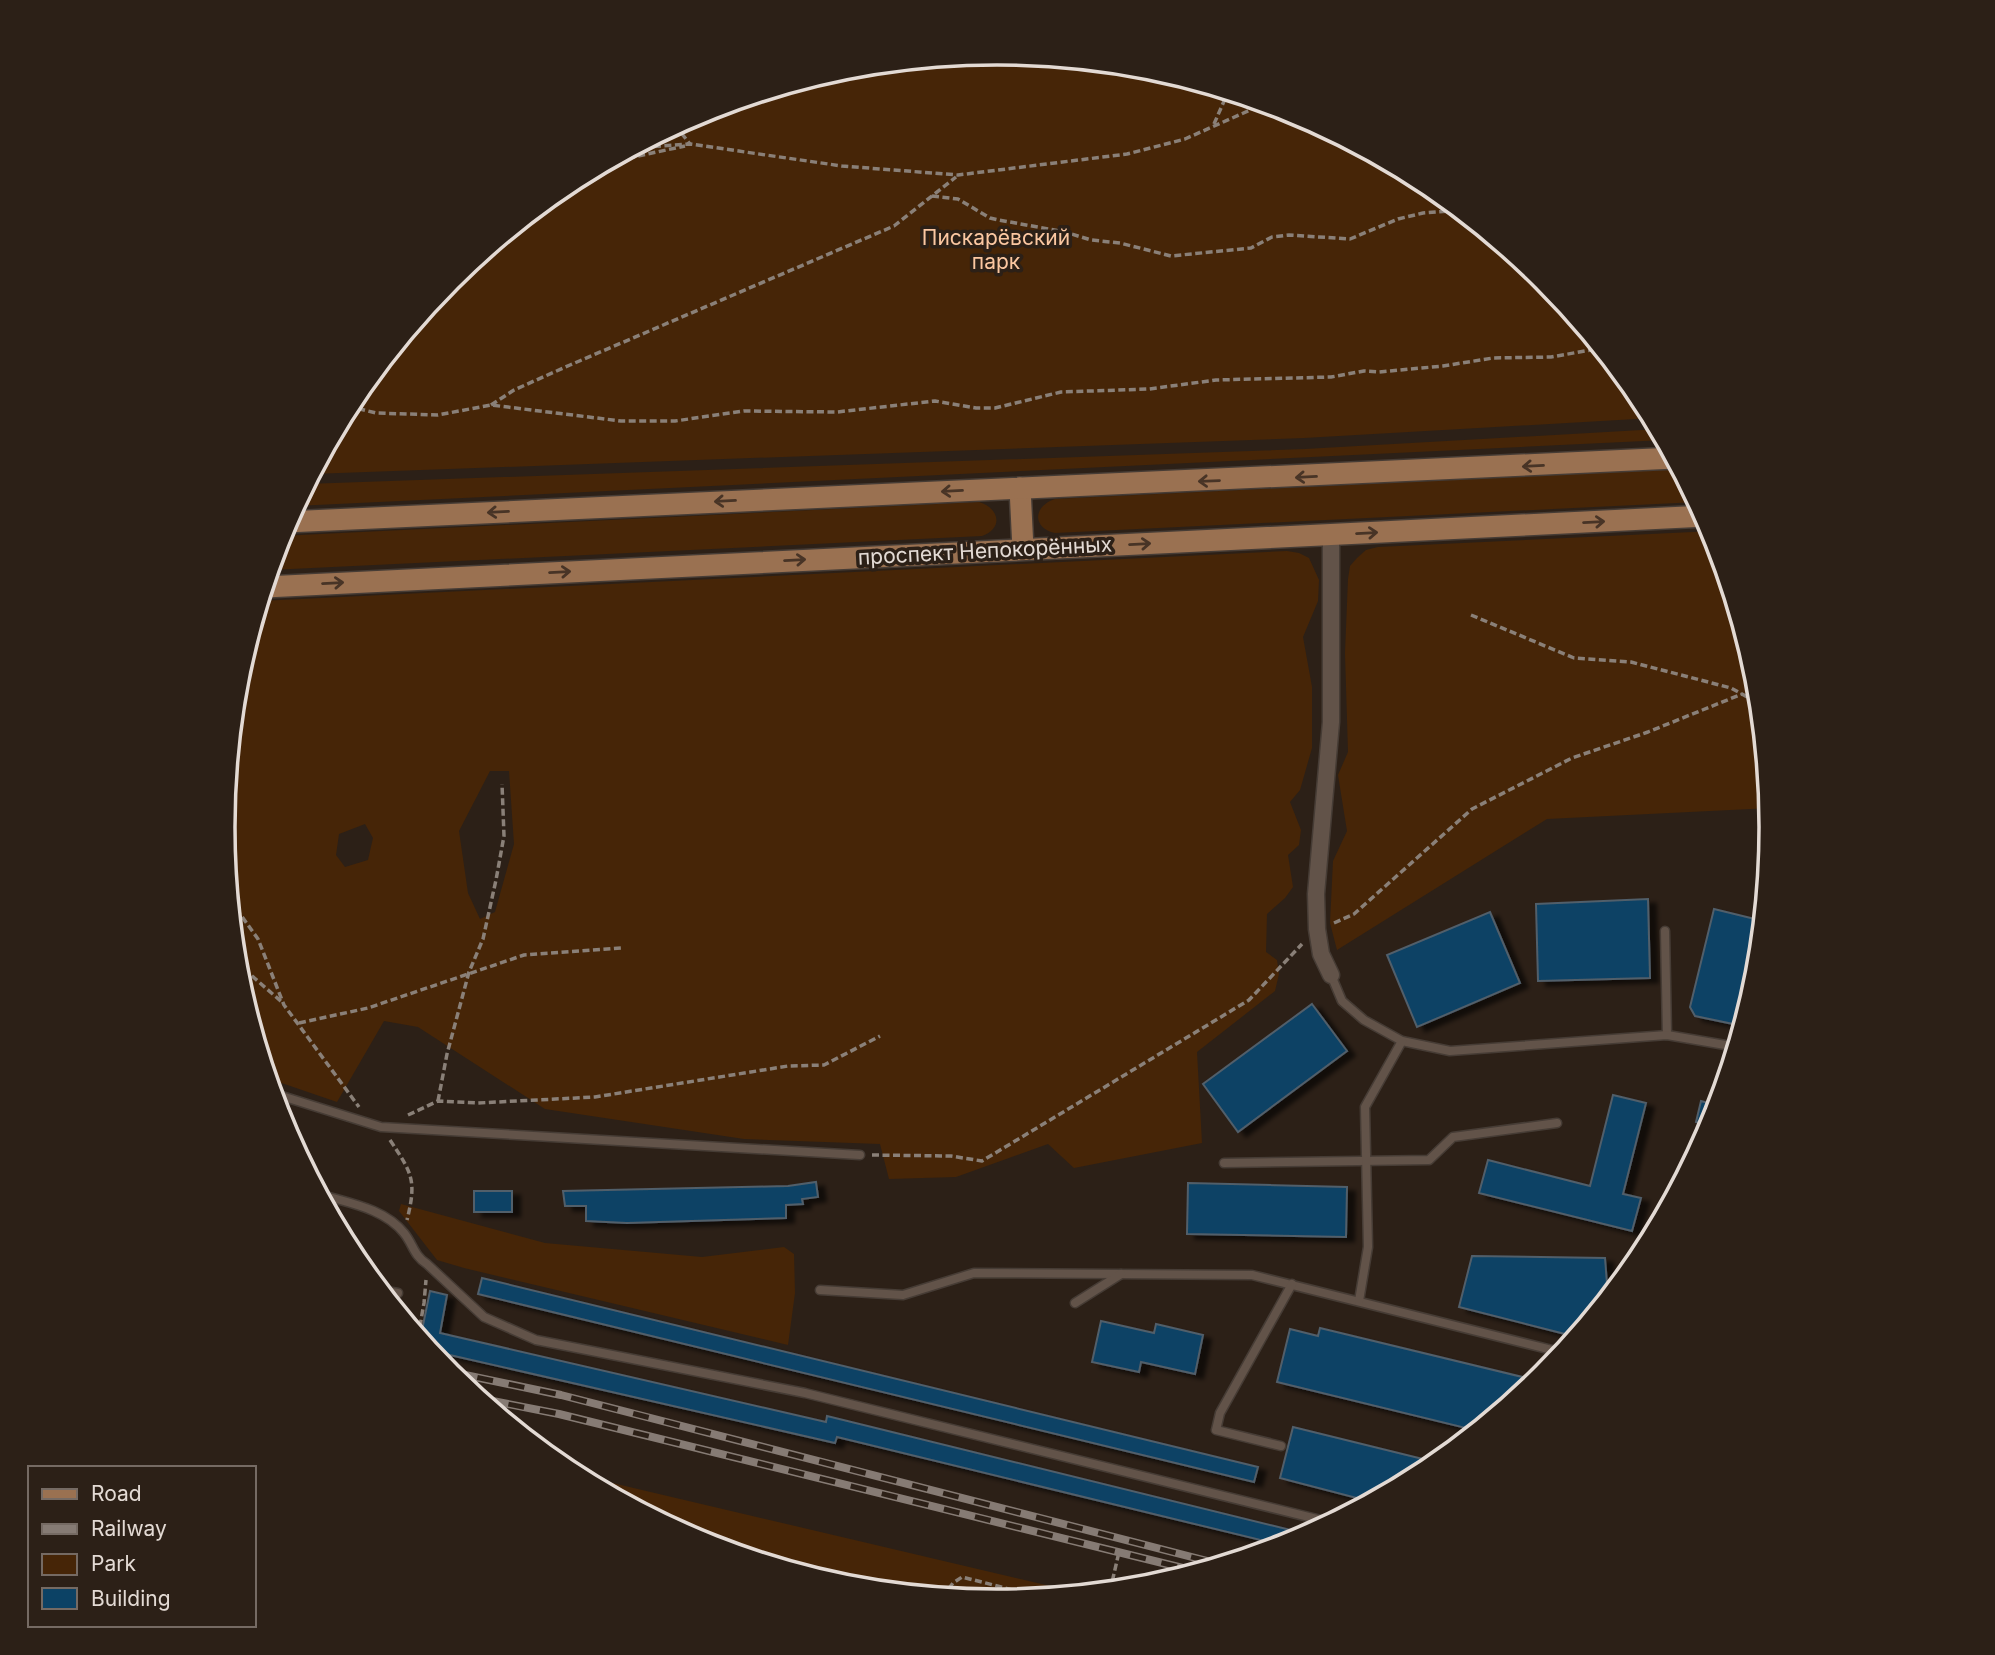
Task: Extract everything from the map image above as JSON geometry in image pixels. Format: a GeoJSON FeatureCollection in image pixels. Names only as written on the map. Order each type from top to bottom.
{"type":"FeatureCollection","features":[{"type":"Feature","properties":{"kind":"main road"},"geometry":{"type":"LineString","coordinates":[[299,521],[1331,476],[1665,459]]}},
{"type":"Feature","properties":{"kind":"main road"},"geometry":{"type":"LineString","coordinates":[[1020,488],[1023,549]]}},
{"type":"Feature","properties":{"kind":"main road","name":"проспект Непокорённых"},"geometry":{"type":"LineString","coordinates":[[274,587],[1694,517]]}},
{"type":"Feature","properties":{"kind":"street"},"geometry":{"type":"LineString","coordinates":[[1331,535],[1331,722],[1316,894],[1321,954],[1331,975]]}},
{"type":"Feature","properties":{"kind":"lane"},"geometry":{"type":"LineString","coordinates":[[1665,931],[1667,1035]]}},
{"type":"Feature","properties":{"kind":"lane"},"geometry":{"type":"LineString","coordinates":[[1331,975],[1342,1001],[1364,1020],[1402,1041],[1450,1051],[1667,1035],[1728,1045]]}},
{"type":"Feature","properties":{"kind":"lane"},"geometry":{"type":"LineString","coordinates":[[1359,1301],[1368,1247],[1365,1107],[1402,1041]]}},
{"type":"Feature","properties":{"kind":"lane"},"geometry":{"type":"LineString","coordinates":[[284,1097],[381,1127],[860,1155]]}},
{"type":"Feature","properties":{"kind":"lane"},"geometry":{"type":"LineString","coordinates":[[1224,1163],[1429,1160],[1453,1137],[1557,1123]]}},
{"type":"Feature","properties":{"kind":"lane"},"geometry":{"type":"LineString","coordinates":[[331,1199],[380,1213],[404,1232],[419,1259],[484,1317],[536,1340],[805,1393],[1318,1519]]}},
{"type":"Feature","properties":{"kind":"lane"},"geometry":{"type":"LineString","coordinates":[[820,1290],[903,1295],[974,1273],[1252,1275],[1553,1350]]}},
{"type":"Feature","properties":{"kind":"lane"},"geometry":{"type":"LineString","coordinates":[[1075,1303],[1121,1274]]}},
{"type":"Feature","properties":{"kind":"lane"},"geometry":{"type":"LineString","coordinates":[[1281,1446],[1216,1430],[1220,1413],[1292,1284]]}},
{"type":"Feature","properties":{"kind":"lane"},"geometry":{"type":"LineString","coordinates":[[392,1292],[398,1293]]}},
{"type":"Feature","properties":{"kind":"path"},"geometry":{"type":"LineString","coordinates":[[1213,126],[1225,100]]}},
{"type":"Feature","properties":{"kind":"path"},"geometry":{"type":"LineString","coordinates":[[653,147],[690,144],[842,166],[958,175],[1127,154],[1185,139],[1253,109]]}},
{"type":"Feature","properties":{"kind":"path"},"geometry":{"type":"LineString","coordinates":[[682,133],[690,144]]}},
{"type":"Feature","properties":{"kind":"path"},"geometry":{"type":"LineString","coordinates":[[634,157],[690,144]]}},
{"type":"Feature","properties":{"kind":"path"},"geometry":{"type":"LineString","coordinates":[[491,405],[514,390],[570,365],[894,226],[958,175]]}},
{"type":"Feature","properties":{"kind":"path"},"geometry":{"type":"LineString","coordinates":[[932,196],[958,199],[990,218],[1065,232],[1091,240],[1120,243],[1171,256],[1251,248],[1272,237],[1289,235],[1350,239],[1398,219],[1447,211]]}},
{"type":"Feature","properties":{"kind":"path"},"geometry":{"type":"LineString","coordinates":[[360,409],[438,415],[491,405],[621,421],[675,421],[744,411],[837,412],[934,401],[976,408],[995,408],[1061,392],[1149,389],[1216,380],[1331,377],[1364,371],[1443,366],[1478,359],[1551,357],[1592,350]]}},
{"type":"Feature","properties":{"kind":"path"},"geometry":{"type":"LineString","coordinates":[[1471,615],[1574,658],[1631,662],[1731,688],[1749,698]]}},
{"type":"Feature","properties":{"kind":"path"},"geometry":{"type":"LineString","coordinates":[[860,1155],[951,1156],[982,1161],[1249,1000],[1317,929],[1354,914],[1472,809],[1572,758],[1648,732],[1742,694]]}},
{"type":"Feature","properties":{"kind":"path"},"geometry":{"type":"LineString","coordinates":[[438,1101],[447,1054],[469,972],[483,939],[504,836],[502,784]]}},
{"type":"Feature","properties":{"kind":"path"},"geometry":{"type":"LineString","coordinates":[[240,913],[258,939],[284,1005]]}},
{"type":"Feature","properties":{"kind":"path"},"geometry":{"type":"LineString","coordinates":[[299,1023],[368,1008],[524,955],[621,948]]}},
{"type":"Feature","properties":{"kind":"path"},"geometry":{"type":"LineString","coordinates":[[248,972],[284,1005],[299,1023],[362,1111],[381,1127],[410,1169],[413,1191],[404,1232]]}},
{"type":"Feature","properties":{"kind":"path"},"geometry":{"type":"LineString","coordinates":[[381,1127],[438,1101],[478,1103],[595,1097],[788,1066],[824,1065],[880,1036]]}},
{"type":"Feature","properties":{"kind":"path"},"geometry":{"type":"LineString","coordinates":[[419,1325],[427,1264]]}},
{"type":"Feature","properties":{"kind":"path"},"geometry":{"type":"LineString","coordinates":[[1112,1582],[1119,1552]]}},
{"type":"Feature","properties":{"kind":"path"},"geometry":{"type":"LineString","coordinates":[[948,1589],[962,1577],[1012,1590]]}},
{"type":"Feature","properties":{"kind":"green space","name":"Пискарёвский парк"},"geometry":{"type":"Polygon","coordinates":[[[948,66],[1047,66],[1146,79],[1243,105],[1335,143],[1421,193],[1462,222],[1500,254],[1537,288],[1571,325],[1603,363],[1641,419],[1304,438],[322,474],[363,404],[392,363],[424,325],[458,288],[495,254],[533,222],[574,193],[660,143],[752,105],[849,79],[948,66]]]}},
{"type":"Feature","properties":{"kind":"green space"},"geometry":{"type":"Polygon","coordinates":[[[1648,430],[1655,441],[306,505],[316,484],[1305,449],[1648,430]]]}},
{"type":"Feature","properties":{"kind":"green space"},"geometry":{"type":"Polygon","coordinates":[[[1671,469],[1687,503],[1055,533],[1042,527],[1038,517],[1042,507],[1055,499],[1671,469]]]}},
{"type":"Feature","properties":{"kind":"green space"},"geometry":{"type":"Polygon","coordinates":[[[979,502],[991,509],[996,518],[994,528],[982,536],[280,570],[293,535],[979,502]]]}},
{"type":"Feature","properties":{"kind":"green space"},"geometry":{"type":"Polygon","coordinates":[[[1700,532],[1720,582],[1746,679],[1754,728],[1760,809],[1547,819],[1337,950],[1330,923],[1333,861],[1347,831],[1338,775],[1348,752],[1345,653],[1348,579],[1350,566],[1357,558],[1366,550],[1378,547],[1700,532]]]}},
{"type":"Feature","properties":{"kind":"green space"},"geometry":{"type":"Polygon","coordinates":[[[1287,551],[1309,558],[1319,580],[1318,601],[1303,637],[1312,687],[1312,748],[1300,790],[1290,802],[1301,830],[1299,845],[1288,855],[1293,887],[1267,914],[1266,952],[1277,960],[1279,974],[1275,991],[1197,1052],[1202,1143],[1074,1168],[1048,1144],[956,1177],[889,1179],[880,1144],[744,1139],[545,1109],[418,1027],[384,1021],[337,1102],[278,1082],[249,976],[241,927],[236,877],[236,778],[249,679],[270,601],[1287,551]],[[490,771],[459,831],[468,893],[480,919],[495,912],[514,844],[509,771],[490,771]],[[365,824],[339,834],[336,855],[345,867],[368,860],[373,838],[365,824]]]}},
{"type":"Feature","properties":{"kind":"green space"},"geometry":{"type":"Polygon","coordinates":[[[401,1204],[545,1243],[702,1257],[784,1247],[794,1254],[795,1293],[788,1345],[437,1260],[399,1211],[401,1204]]]}},
{"type":"Feature","properties":{"kind":"green space"},"geometry":{"type":"Polygon","coordinates":[[[605,1481],[1058,1588],[948,1589],[849,1576],[752,1550],[660,1512],[605,1481]]]}},
{"type":"Feature","properties":{"kind":"building"},"geometry":{"type":"Polygon","coordinates":[[[1648,899],[1650,978],[1538,981],[1536,904],[1648,899]]]}},
{"type":"Feature","properties":{"kind":"building"},"geometry":{"type":"Polygon","coordinates":[[[1714,909],[1755,919],[1746,976],[1734,1024],[1695,1016],[1690,1007],[1714,909]]]}},
{"type":"Feature","properties":{"kind":"building"},"geometry":{"type":"Polygon","coordinates":[[[1490,912],[1520,983],[1417,1027],[1387,955],[1490,912]]]}},
{"type":"Feature","properties":{"kind":"building"},"geometry":{"type":"Polygon","coordinates":[[[1312,1004],[1347,1051],[1238,1132],[1203,1084],[1312,1004]]]}},
{"type":"Feature","properties":{"kind":"building"},"geometry":{"type":"Polygon","coordinates":[[[1613,1095],[1646,1103],[1623,1194],[1641,1198],[1632,1231],[1479,1193],[1488,1160],[1590,1186],[1613,1095]]]}},
{"type":"Feature","properties":{"kind":"building"},"geometry":{"type":"Polygon","coordinates":[[[1701,1101],[1708,1103],[1700,1123],[1696,1122],[1701,1101]]]}},
{"type":"Feature","properties":{"kind":"building"},"geometry":{"type":"Polygon","coordinates":[[[816,1182],[818,1197],[802,1199],[803,1204],[786,1205],[786,1218],[627,1223],[586,1221],[586,1206],[565,1206],[563,1191],[788,1186],[816,1182]]]}},
{"type":"Feature","properties":{"kind":"building"},"geometry":{"type":"Polygon","coordinates":[[[1188,1183],[1347,1187],[1346,1237],[1187,1234],[1188,1183]]]}},
{"type":"Feature","properties":{"kind":"building"},"geometry":{"type":"Polygon","coordinates":[[[474,1191],[512,1191],[512,1212],[474,1212],[474,1191]]]}},
{"type":"Feature","properties":{"kind":"building"},"geometry":{"type":"Polygon","coordinates":[[[1472,1256],[1605,1258],[1608,1284],[1567,1334],[1459,1307],[1472,1256]]]}},
{"type":"Feature","properties":{"kind":"building"},"geometry":{"type":"Polygon","coordinates":[[[482,1278],[1258,1467],[1254,1482],[478,1294],[482,1278]]]}},
{"type":"Feature","properties":{"kind":"building"},"geometry":{"type":"Polygon","coordinates":[[[430,1291],[447,1295],[440,1333],[826,1422],[827,1416],[1293,1530],[1265,1541],[837,1437],[835,1443],[446,1354],[422,1328],[430,1291]]]}},
{"type":"Feature","properties":{"kind":"building"},"geometry":{"type":"Polygon","coordinates":[[[1101,1321],[1154,1333],[1156,1324],[1203,1335],[1195,1374],[1141,1362],[1139,1372],[1092,1362],[1101,1321]]]}},
{"type":"Feature","properties":{"kind":"building"},"geometry":{"type":"Polygon","coordinates":[[[1320,1328],[1525,1378],[1467,1428],[1277,1382],[1290,1329],[1318,1336],[1320,1328]]]}},
{"type":"Feature","properties":{"kind":"building"},"geometry":{"type":"Polygon","coordinates":[[[1293,1427],[1425,1459],[1359,1499],[1280,1478],[1293,1427]]]}},
{"type":"Feature","properties":{"kind":"railway"},"geometry":{"type":"LineString","coordinates":[[467,1375],[561,1395],[1206,1561]]}},
{"type":"Feature","properties":{"kind":"railway"},"geometry":{"type":"LineString","coordinates":[[496,1402],[559,1414],[1181,1567]]}}]}
